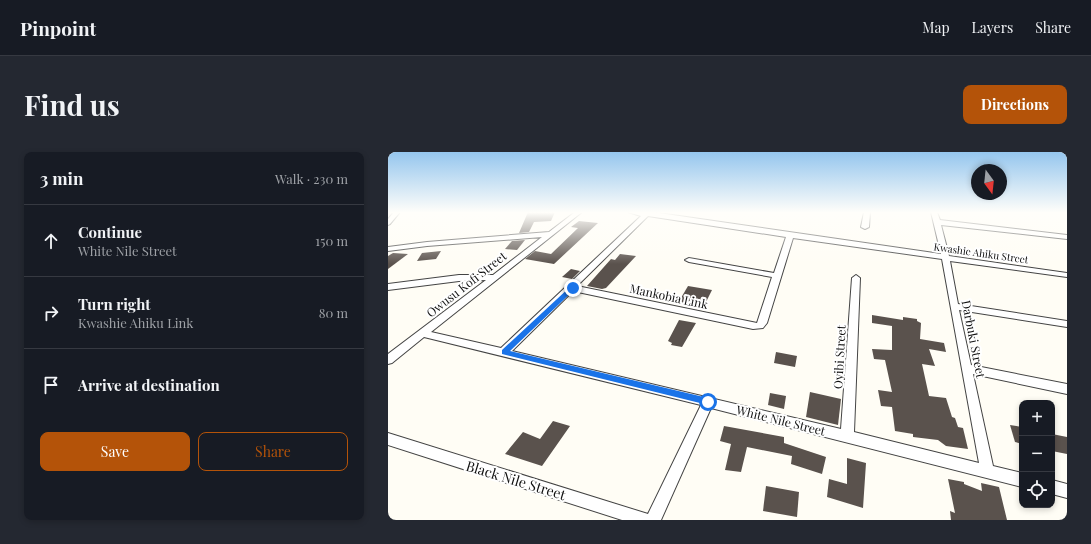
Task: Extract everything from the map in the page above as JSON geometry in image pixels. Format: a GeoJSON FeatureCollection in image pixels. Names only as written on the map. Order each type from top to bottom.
{"type":"FeatureCollection","features":[{"type":"Feature","properties":{"kind":"street","name":"Owusu Kofi Street"},"geometry":{"type":"LineString","coordinates":[[388,360],[556,229]]}},
{"type":"Feature","properties":{"kind":"street"},"geometry":{"type":"LineString","coordinates":[[504,352],[573,288],[632,229]]}},
{"type":"Feature","properties":{"kind":"street","name":"Kwashie Ahiku Street"},"geometry":{"type":"LineString","coordinates":[[748,229],[1067,275]]}},
{"type":"Feature","properties":{"kind":"street","name":"Darbuki Street"},"geometry":{"type":"LineString","coordinates":[[938,229],[946,258],[954,306],[987,471]]}},
{"type":"Feature","properties":{"kind":"street"},"geometry":{"type":"LineString","coordinates":[[1015,229],[1067,237]]}},
{"type":"Feature","properties":{"kind":"street"},"geometry":{"type":"LineString","coordinates":[[388,250],[427,244],[549,234]]}},
{"type":"Feature","properties":{"kind":"street"},"geometry":{"type":"LineString","coordinates":[[689,260],[778,276],[790,236]]}},
{"type":"Feature","properties":{"kind":"street","name":"Mankobia Link"},"geometry":{"type":"LineString","coordinates":[[573,288],[753,326],[760,326],[778,276]]}},
{"type":"Feature","properties":{"kind":"street"},"geometry":{"type":"LineString","coordinates":[[388,286],[459,278],[494,277]]}},
{"type":"Feature","properties":{"kind":"street","name":"Oyibi Street"},"geometry":{"type":"LineString","coordinates":[[847,437],[856,278]]}},
{"type":"Feature","properties":{"kind":"street"},"geometry":{"type":"LineString","coordinates":[[954,306],[1067,324]]}},
{"type":"Feature","properties":{"kind":"street","name":"White Nile Street"},"geometry":{"type":"LineString","coordinates":[[422,333],[1019,479]]}},
{"type":"Feature","properties":{"kind":"street"},"geometry":{"type":"LineString","coordinates":[[966,368],[1067,388]]}},
{"type":"Feature","properties":{"kind":"street"},"geometry":{"type":"LineString","coordinates":[[653,520],[708,402]]}},
{"type":"Feature","properties":{"kind":"street","name":"Black Nile Street"},"geometry":{"type":"LineString","coordinates":[[388,439],[645,520]]}},
{"type":"Feature","properties":{"kind":"street"},"geometry":{"type":"LineString","coordinates":[[1055,488],[1067,490]]}},
{"type":"Feature","properties":{"kind":"building"},"geometry":{"type":"Polygon","coordinates":[[[521,229],[530,229],[529,232],[519,233],[521,229]]]}},
{"type":"Feature","properties":{"kind":"building"},"geometry":{"type":"Polygon","coordinates":[[[577,229],[591,229],[554,264],[525,259],[535,251],[551,254],[577,229]]]}},
{"type":"Feature","properties":{"kind":"building"},"geometry":{"type":"Polygon","coordinates":[[[525,240],[517,250],[505,249],[512,241],[525,240]]]}},
{"type":"Feature","properties":{"kind":"building"},"geometry":{"type":"Polygon","coordinates":[[[441,251],[436,259],[417,261],[422,253],[441,251]]]}},
{"type":"Feature","properties":{"kind":"building"},"geometry":{"type":"Polygon","coordinates":[[[393,253],[408,254],[388,269],[388,256],[393,253]]]}},
{"type":"Feature","properties":{"kind":"building"},"geometry":{"type":"Polygon","coordinates":[[[620,254],[636,256],[606,288],[602,289],[587,286],[611,259],[615,260],[620,254]]]}},
{"type":"Feature","properties":{"kind":"building"},"geometry":{"type":"Polygon","coordinates":[[[571,269],[580,271],[572,279],[562,277],[571,269]]]}},
{"type":"Feature","properties":{"kind":"building"},"geometry":{"type":"Polygon","coordinates":[[[688,286],[712,290],[703,308],[678,303],[688,286]]]}},
{"type":"Feature","properties":{"kind":"building"},"geometry":{"type":"Polygon","coordinates":[[[872,315],[903,320],[903,317],[917,319],[917,321],[921,323],[920,339],[944,343],[946,352],[929,349],[935,366],[922,364],[929,396],[946,398],[952,417],[955,418],[958,427],[963,428],[968,449],[946,446],[938,440],[913,437],[913,434],[895,431],[892,407],[881,406],[878,390],[892,392],[885,360],[874,359],[872,349],[892,350],[892,326],[872,323],[872,315]]]}},
{"type":"Feature","properties":{"kind":"building"},"geometry":{"type":"Polygon","coordinates":[[[679,320],[696,323],[682,347],[671,345],[672,343],[668,341],[679,320]]]}},
{"type":"Feature","properties":{"kind":"building"},"geometry":{"type":"Polygon","coordinates":[[[776,352],[797,356],[795,367],[774,363],[776,352]]]}},
{"type":"Feature","properties":{"kind":"building"},"geometry":{"type":"Polygon","coordinates":[[[810,392],[841,399],[838,425],[806,417],[810,392]]]}},
{"type":"Feature","properties":{"kind":"building"},"geometry":{"type":"Polygon","coordinates":[[[770,393],[786,396],[784,409],[768,405],[770,393]]]}},
{"type":"Feature","properties":{"kind":"building"},"geometry":{"type":"Polygon","coordinates":[[[553,421],[570,426],[542,466],[505,454],[523,432],[540,439],[553,421]]]}},
{"type":"Feature","properties":{"kind":"building"},"geometry":{"type":"Polygon","coordinates":[[[1010,425],[1019,426],[1019,443],[1015,442],[1010,425]]]}},
{"type":"Feature","properties":{"kind":"building"},"geometry":{"type":"Polygon","coordinates":[[[724,426],[784,437],[784,443],[826,457],[822,474],[791,464],[792,456],[747,447],[741,472],[725,470],[731,444],[720,441],[724,426]]]}},
{"type":"Feature","properties":{"kind":"building"},"geometry":{"type":"Polygon","coordinates":[[[1055,435],[1067,437],[1067,454],[1055,452],[1055,435]]]}},
{"type":"Feature","properties":{"kind":"building"},"geometry":{"type":"Polygon","coordinates":[[[847,458],[866,463],[863,508],[827,497],[829,479],[847,484],[847,458]]]}},
{"type":"Feature","properties":{"kind":"building"},"geometry":{"type":"Polygon","coordinates":[[[948,479],[964,482],[964,484],[982,491],[981,483],[999,487],[1007,520],[951,520],[950,511],[955,513],[948,479]]]}},
{"type":"Feature","properties":{"kind":"building"},"geometry":{"type":"Polygon","coordinates":[[[766,486],[799,492],[797,517],[763,511],[766,486]]]}},
{"type":"Feature","properties":{"kind":"route"},"geometry":{"type":"LineString","coordinates":[[573,288],[504,352],[708,402]]}}]}
